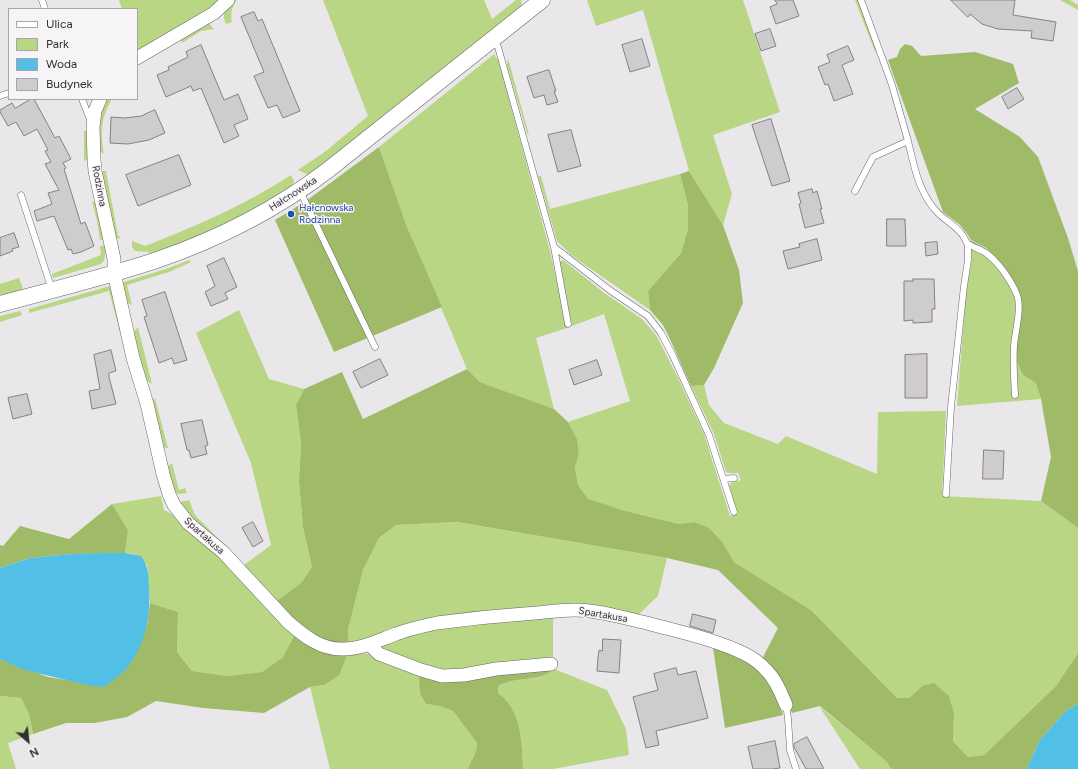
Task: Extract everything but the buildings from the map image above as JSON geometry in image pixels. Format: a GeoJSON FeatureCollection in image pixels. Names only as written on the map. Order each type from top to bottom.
{"type":"FeatureCollection","features":[{"type":"Feature","properties":{"kind":"street"},"geometry":{"type":"LineString","coordinates":[[138,57],[214,13],[228,0]]}},
{"type":"Feature","properties":{"kind":"street","name":"Hałcnowska"},"geometry":{"type":"LineString","coordinates":[[0,304],[158,260],[212,238],[261,214],[300,191],[355,150],[542,0]]}},
{"type":"Feature","properties":{"kind":"street","name":"Rodzinna"},"geometry":{"type":"LineString","coordinates":[[100,100],[95,111],[93,127],[96,171],[114,259],[114,273]]}},
{"type":"Feature","properties":{"kind":"street","name":"Spartakusa"},"geometry":{"type":"LineString","coordinates":[[114,273],[133,358],[147,404],[165,484],[171,500],[181,515],[223,552],[288,622],[308,639],[320,645],[343,650],[370,644],[413,628],[444,622],[576,610],[610,614],[684,633],[746,655],[758,663],[771,676],[786,705]]}},
{"type":"Feature","properties":{"kind":"street"},"geometry":{"type":"LineString","coordinates":[[370,644],[379,654],[421,670],[442,676],[464,675],[496,669],[551,664]]}},
{"type":"Feature","properties":{"kind":"lane"},"geometry":{"type":"LineString","coordinates":[[861,0],[892,85],[916,175],[926,197],[938,214],[960,232],[968,244],[968,260],[951,407],[946,494]]}},
{"type":"Feature","properties":{"kind":"lane"},"geometry":{"type":"LineString","coordinates":[[493,39],[498,47],[554,247],[568,324]]}},
{"type":"Feature","properties":{"kind":"lane"},"geometry":{"type":"LineString","coordinates":[[82,100],[93,127]]}},
{"type":"Feature","properties":{"kind":"lane"},"geometry":{"type":"LineString","coordinates":[[855,191],[873,157],[908,141]]}},
{"type":"Feature","properties":{"kind":"lane"},"geometry":{"type":"LineString","coordinates":[[300,191],[375,347]]}},
{"type":"Feature","properties":{"kind":"lane"},"geometry":{"type":"LineString","coordinates":[[21,196],[52,290]]}},
{"type":"Feature","properties":{"kind":"lane"},"geometry":{"type":"LineString","coordinates":[[968,244],[987,253],[1000,267],[1017,296],[1018,308],[1013,368],[1015,395]]}},
{"type":"Feature","properties":{"kind":"lane"},"geometry":{"type":"LineString","coordinates":[[554,247],[604,286],[648,316],[661,333],[709,435],[734,512]]}},
{"type":"Feature","properties":{"kind":"lane"},"geometry":{"type":"LineString","coordinates":[[724,479],[734,478]]}},
{"type":"Feature","properties":{"kind":"lane"},"geometry":{"type":"LineString","coordinates":[[786,705],[790,750],[796,769]]}},
{"type":"Feature","properties":{"kind":"green space"},"geometry":{"type":"Polygon","coordinates":[[[119,0],[222,0],[214,7],[138,53],[138,8],[122,8],[119,0]]]}},
{"type":"Feature","properties":{"kind":"green space"},"geometry":{"type":"Polygon","coordinates":[[[235,0],[237,0],[232,11],[232,22],[226,24],[224,16],[225,10],[235,0]]]}},
{"type":"Feature","properties":{"kind":"green space"},"geometry":{"type":"Polygon","coordinates":[[[323,0],[484,0],[492,19],[516,0],[521,0],[522,6],[323,166],[308,175],[298,170],[326,151],[368,116],[323,0]]]}},
{"type":"Feature","properties":{"kind":"green space"},"geometry":{"type":"Polygon","coordinates":[[[587,0],[743,0],[780,112],[713,135],[732,194],[723,225],[689,171],[643,10],[596,26],[587,0]]]}},
{"type":"Feature","properties":{"kind":"green space"},"geometry":{"type":"Polygon","coordinates":[[[855,0],[858,0],[876,51],[875,52],[855,0]]]}},
{"type":"Feature","properties":{"kind":"green space"},"geometry":{"type":"Polygon","coordinates":[[[1060,0],[1070,0],[1078,5],[1078,10],[1060,0]]]}},
{"type":"Feature","properties":{"kind":"green space"},"geometry":{"type":"Polygon","coordinates":[[[207,21],[214,29],[201,31],[182,43],[180,38],[207,21]]]}},
{"type":"Feature","properties":{"kind":"green space"},"geometry":{"type":"Polygon","coordinates":[[[905,44],[912,46],[921,56],[975,52],[1013,64],[1019,83],[975,109],[1020,137],[1038,157],[1068,238],[1078,271],[1078,528],[1041,501],[1051,457],[1041,399],[1036,383],[1023,375],[1016,359],[1021,307],[1020,294],[1015,283],[1002,264],[986,248],[971,240],[960,225],[943,212],[888,60],[897,57],[900,49],[905,44]]]}},
{"type":"Feature","properties":{"kind":"green space"},"geometry":{"type":"Polygon","coordinates":[[[494,54],[499,62],[550,251],[567,328],[536,338],[554,409],[480,382],[467,369],[407,227],[379,147],[494,54]]]}},
{"type":"Feature","properties":{"kind":"green space"},"geometry":{"type":"Polygon","coordinates":[[[508,58],[529,135],[527,133],[507,65],[508,58]]]}},
{"type":"Feature","properties":{"kind":"green space"},"geometry":{"type":"Polygon","coordinates":[[[105,100],[111,100],[102,125],[104,154],[98,149],[98,119],[105,100]]]}},
{"type":"Feature","properties":{"kind":"green space"},"geometry":{"type":"Polygon","coordinates":[[[84,131],[89,132],[90,159],[84,161],[84,131]]]}},
{"type":"Feature","properties":{"kind":"green space"},"geometry":{"type":"Polygon","coordinates":[[[379,147],[407,227],[442,307],[334,352],[275,220],[306,201],[379,147]]]}},
{"type":"Feature","properties":{"kind":"green space"},"geometry":{"type":"Polygon","coordinates":[[[102,171],[106,171],[118,236],[121,237],[118,239],[113,234],[100,174],[102,171]]]}},
{"type":"Feature","properties":{"kind":"green space"},"geometry":{"type":"Polygon","coordinates":[[[689,171],[723,225],[739,270],[743,303],[714,368],[704,385],[691,386],[663,325],[650,310],[648,291],[681,253],[688,229],[688,205],[680,174],[689,171]]]}},
{"type":"Feature","properties":{"kind":"green space"},"geometry":{"type":"Polygon","coordinates":[[[680,174],[688,205],[688,229],[681,253],[648,291],[650,310],[571,255],[557,241],[538,176],[541,176],[550,209],[680,174]]]}},
{"type":"Feature","properties":{"kind":"green space"},"geometry":{"type":"Polygon","coordinates":[[[291,175],[294,181],[292,186],[241,216],[205,233],[149,254],[149,252],[135,251],[132,247],[132,241],[145,246],[201,223],[256,196],[291,175]]]}},
{"type":"Feature","properties":{"kind":"green space"},"geometry":{"type":"Polygon","coordinates":[[[92,201],[100,205],[106,239],[100,240],[92,201]]]}},
{"type":"Feature","properties":{"kind":"green space"},"geometry":{"type":"Polygon","coordinates":[[[971,240],[994,256],[1011,277],[1020,294],[1023,375],[1036,382],[1041,399],[957,406],[966,292],[972,259],[971,240]]]}},
{"type":"Feature","properties":{"kind":"green space"},"geometry":{"type":"Polygon","coordinates":[[[107,245],[104,260],[101,264],[53,278],[52,274],[101,255],[100,246],[107,245]]]}},
{"type":"Feature","properties":{"kind":"green space"},"geometry":{"type":"Polygon","coordinates":[[[189,260],[191,262],[169,272],[127,285],[132,305],[125,302],[122,284],[124,282],[189,260]]]}},
{"type":"Feature","properties":{"kind":"green space"},"geometry":{"type":"Polygon","coordinates":[[[563,260],[603,292],[642,319],[656,335],[704,434],[730,516],[738,514],[729,486],[731,483],[741,480],[738,473],[726,472],[714,434],[691,386],[704,385],[709,405],[724,423],[778,444],[786,436],[877,474],[878,412],[946,411],[942,496],[1041,501],[1078,528],[1078,653],[1056,686],[984,755],[968,757],[953,741],[954,714],[922,686],[909,698],[897,698],[811,610],[734,562],[723,543],[694,522],[679,524],[588,500],[578,485],[575,468],[579,453],[577,439],[568,422],[630,401],[604,314],[572,326],[559,262],[563,260]]]}},
{"type":"Feature","properties":{"kind":"green space"},"geometry":{"type":"Polygon","coordinates":[[[19,278],[23,289],[22,292],[0,297],[0,284],[19,278]]]}},
{"type":"Feature","properties":{"kind":"green space"},"geometry":{"type":"Polygon","coordinates":[[[110,286],[124,337],[122,340],[109,291],[29,313],[29,309],[110,286]]]}},
{"type":"Feature","properties":{"kind":"green space"},"geometry":{"type":"Polygon","coordinates":[[[239,310],[269,379],[304,389],[296,405],[301,443],[299,481],[303,527],[312,567],[301,583],[274,603],[201,530],[179,504],[180,502],[189,500],[195,515],[244,565],[271,545],[251,463],[196,333],[239,310]]]}},
{"type":"Feature","properties":{"kind":"green space"},"geometry":{"type":"Polygon","coordinates":[[[20,311],[22,315],[0,322],[0,316],[20,311]]]}},
{"type":"Feature","properties":{"kind":"green space"},"geometry":{"type":"Polygon","coordinates":[[[138,327],[152,384],[145,379],[132,334],[138,327]]]}},
{"type":"Feature","properties":{"kind":"green space"},"geometry":{"type":"Polygon","coordinates":[[[467,369],[480,382],[554,409],[568,422],[577,439],[579,453],[575,468],[578,485],[588,499],[622,510],[679,524],[694,522],[709,528],[723,543],[734,562],[811,610],[897,698],[909,698],[922,686],[934,683],[949,696],[954,714],[953,741],[968,757],[984,755],[1056,686],[1078,653],[1078,704],[1066,711],[1040,740],[1027,769],[891,769],[887,762],[820,706],[792,713],[780,681],[762,659],[778,628],[718,570],[667,558],[457,522],[396,525],[379,538],[363,570],[348,630],[349,646],[320,642],[274,603],[301,583],[312,567],[303,527],[299,481],[301,443],[296,405],[304,389],[342,372],[363,419],[467,369]]]}},
{"type":"Feature","properties":{"kind":"green space"},"geometry":{"type":"Polygon","coordinates":[[[155,398],[168,448],[165,448],[159,441],[151,402],[155,398]]]}},
{"type":"Feature","properties":{"kind":"green space"},"geometry":{"type":"Polygon","coordinates":[[[172,463],[179,490],[185,488],[187,493],[179,494],[174,491],[167,467],[172,463]]]}},
{"type":"Feature","properties":{"kind":"green space"},"geometry":{"type":"Polygon","coordinates":[[[161,496],[164,510],[178,517],[211,546],[296,632],[283,657],[262,672],[228,676],[192,671],[177,652],[178,612],[150,603],[147,565],[133,554],[125,553],[128,530],[112,504],[161,496]]]}},
{"type":"Feature","properties":{"kind":"green space"},"geometry":{"type":"Polygon","coordinates":[[[112,504],[128,530],[125,553],[73,554],[30,558],[0,568],[0,545],[3,546],[20,526],[69,539],[112,504]]]}},
{"type":"Feature","properties":{"kind":"green space"},"geometry":{"type":"Polygon","coordinates":[[[456,522],[667,558],[658,596],[636,617],[525,611],[349,646],[348,630],[363,570],[379,538],[396,525],[456,522]]]}},
{"type":"Feature","properties":{"kind":"green space"},"geometry":{"type":"Polygon","coordinates":[[[150,603],[178,612],[177,652],[192,671],[228,676],[262,672],[283,657],[296,632],[348,652],[339,675],[324,685],[310,687],[264,713],[203,708],[156,701],[127,717],[95,723],[66,723],[33,734],[29,714],[21,698],[0,696],[0,659],[48,677],[66,680],[147,625],[150,603]]]}},
{"type":"Feature","properties":{"kind":"green space"},"geometry":{"type":"Polygon","coordinates":[[[553,616],[553,660],[453,674],[385,653],[380,646],[414,631],[553,616]]]}},
{"type":"Feature","properties":{"kind":"green space"},"geometry":{"type":"Polygon","coordinates":[[[713,648],[740,657],[763,673],[775,691],[783,715],[725,728],[713,648]]]}},
{"type":"Feature","properties":{"kind":"green space"},"geometry":{"type":"Polygon","coordinates":[[[348,652],[372,654],[419,673],[426,704],[440,706],[453,711],[477,743],[475,753],[468,769],[330,769],[310,687],[324,685],[348,652]]]}},
{"type":"Feature","properties":{"kind":"green space"},"geometry":{"type":"Polygon","coordinates":[[[554,669],[607,690],[626,729],[629,755],[553,769],[523,769],[521,738],[516,718],[512,708],[498,693],[498,686],[512,681],[542,676],[554,669]]]}},
{"type":"Feature","properties":{"kind":"green space"},"geometry":{"type":"Polygon","coordinates":[[[554,669],[542,676],[512,681],[498,686],[498,693],[512,708],[516,718],[521,738],[523,769],[468,769],[475,753],[477,743],[453,711],[440,706],[426,704],[420,693],[419,673],[554,669]]]}},
{"type":"Feature","properties":{"kind":"green space"},"geometry":{"type":"Polygon","coordinates":[[[0,696],[21,698],[29,714],[33,734],[8,743],[16,769],[0,769],[0,696]]]}},
{"type":"Feature","properties":{"kind":"green space"},"geometry":{"type":"Polygon","coordinates":[[[819,706],[887,762],[891,769],[860,769],[819,706]]]}},
{"type":"Feature","properties":{"kind":"water"},"geometry":{"type":"Polygon","coordinates":[[[101,553],[125,553],[141,556],[148,571],[148,620],[138,651],[124,672],[104,687],[87,685],[25,670],[0,659],[0,568],[30,558],[101,553]]]}},
{"type":"Feature","properties":{"kind":"water"},"geometry":{"type":"Polygon","coordinates":[[[1078,704],[1078,769],[1027,769],[1040,740],[1066,711],[1078,704]]]}},
{"type":"Feature","properties":{"kind":"place","name":"Hałcnowska Rodzinna"},"geometry":{"type":"Point","coordinates":[291,214]}}]}
